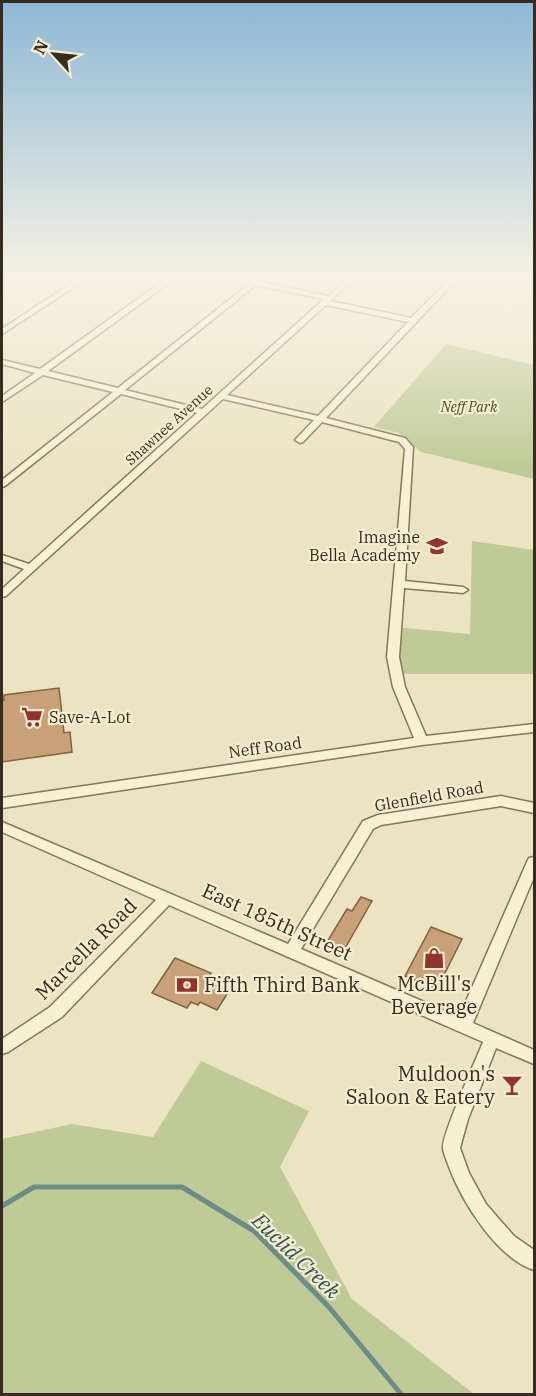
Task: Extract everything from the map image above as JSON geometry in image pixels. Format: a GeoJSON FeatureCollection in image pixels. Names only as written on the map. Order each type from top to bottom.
{"type":"FeatureCollection","features":[{"type":"Feature","properties":{"kind":"street"},"geometry":{"type":"LineString","coordinates":[[2,400],[85,340]]}},
{"type":"Feature","properties":{"kind":"street"},"geometry":{"type":"LineString","coordinates":[[2,484],[182,340]]}},
{"type":"Feature","properties":{"kind":"street","name":"Shawnee Avenue"},"geometry":{"type":"LineString","coordinates":[[2,594],[283,340]]}},
{"type":"Feature","properties":{"kind":"street"},"geometry":{"type":"LineString","coordinates":[[300,440],[395,340]]}},
{"type":"Feature","properties":{"kind":"street"},"geometry":{"type":"LineString","coordinates":[[2,362],[204,412]]}},
{"type":"Feature","properties":{"kind":"street"},"geometry":{"type":"LineString","coordinates":[[221,396],[402,440],[411,449],[400,584],[393,635],[393,657],[399,687],[422,741]]}},
{"type":"Feature","properties":{"kind":"street"},"geometry":{"type":"LineString","coordinates":[[2,558],[31,567]]}},
{"type":"Feature","properties":{"kind":"street"},"geometry":{"type":"LineString","coordinates":[[400,584],[463,590]]}},
{"type":"Feature","properties":{"kind":"street","name":"Neff Road"},"geometry":{"type":"LineString","coordinates":[[2,803],[422,741],[534,728]]}},
{"type":"Feature","properties":{"kind":"street","name":"Glenfield Road"},"geometry":{"type":"LineString","coordinates":[[292,951],[368,825],[378,820],[501,801],[534,808]]}},
{"type":"Feature","properties":{"kind":"street","name":"East 185th Street"},"geometry":{"type":"LineString","coordinates":[[2,827],[534,1057]]}},
{"type":"Feature","properties":{"kind":"street"},"geometry":{"type":"LineString","coordinates":[[463,1027],[534,862]]}},
{"type":"Feature","properties":{"kind":"street","name":"Marcella Road"},"geometry":{"type":"LineString","coordinates":[[2,1047],[56,1012],[167,898]]}},
{"type":"Feature","properties":{"kind":"street"},"geometry":{"type":"LineString","coordinates":[[492,1039],[451,1148],[462,1178],[480,1210],[508,1242],[534,1261]]}},
{"type":"Feature","properties":{"kind":"green space","name":"Neff Park"},"geometry":{"type":"Polygon","coordinates":[[[446,344],[534,365],[534,479],[421,452],[399,433],[374,427],[446,344]]]}},
{"type":"Feature","properties":{"kind":"green space"},"geometry":{"type":"Polygon","coordinates":[[[472,541],[534,550],[534,674],[396,674],[394,627],[470,634],[472,541]]]}},
{"type":"Feature","properties":{"kind":"green space"},"geometry":{"type":"Polygon","coordinates":[[[201,1061],[309,1111],[280,1167],[352,1299],[474,1394],[2,1394],[2,1139],[72,1124],[153,1137],[201,1061]]]}},
{"type":"Feature","properties":{"kind":"building","name":"Save-A-Lot"},"geometry":{"type":"Polygon","coordinates":[[[59,688],[64,733],[70,732],[72,752],[2,762],[2,701],[4,695],[59,688]]]}},
{"type":"Feature","properties":{"kind":"building"},"geometry":{"type":"Polygon","coordinates":[[[361,897],[372,901],[344,950],[327,942],[347,909],[352,911],[361,897]]]}},
{"type":"Feature","properties":{"kind":"building","name":"McBill's Beverage"},"geometry":{"type":"Polygon","coordinates":[[[431,927],[462,939],[437,989],[405,976],[431,927]]]}},
{"type":"Feature","properties":{"kind":"building","name":"Fifth Third Bank"},"geometry":{"type":"Polygon","coordinates":[[[175,958],[211,973],[208,978],[213,980],[211,983],[229,991],[217,1010],[200,1002],[198,1005],[191,1002],[187,1008],[152,993],[175,958]]]}},
{"type":"Feature","properties":{"kind":"waterway","name":"Euclid Creek"},"geometry":{"type":"LineString","coordinates":[[2,1206],[34,1187],[182,1187],[254,1231],[328,1306],[401,1394]]}},
{"type":"Feature","properties":{"kind":"place","name":"Imagine Bella Academy"},"geometry":{"type":"Point","coordinates":[437,546]}},
{"type":"Feature","properties":{"kind":"place","name":"Save-A-Lot"},"geometry":{"type":"Point","coordinates":[32,717]}},
{"type":"Feature","properties":{"kind":"place","name":"McBill's Beverage"},"geometry":{"type":"Point","coordinates":[434,958]}},
{"type":"Feature","properties":{"kind":"place","name":"Fifth Third Bank"},"geometry":{"type":"Point","coordinates":[187,985]}},
{"type":"Feature","properties":{"kind":"place","name":"Muldoon's Saloon & Eatery"},"geometry":{"type":"Point","coordinates":[512,1085]}}]}
